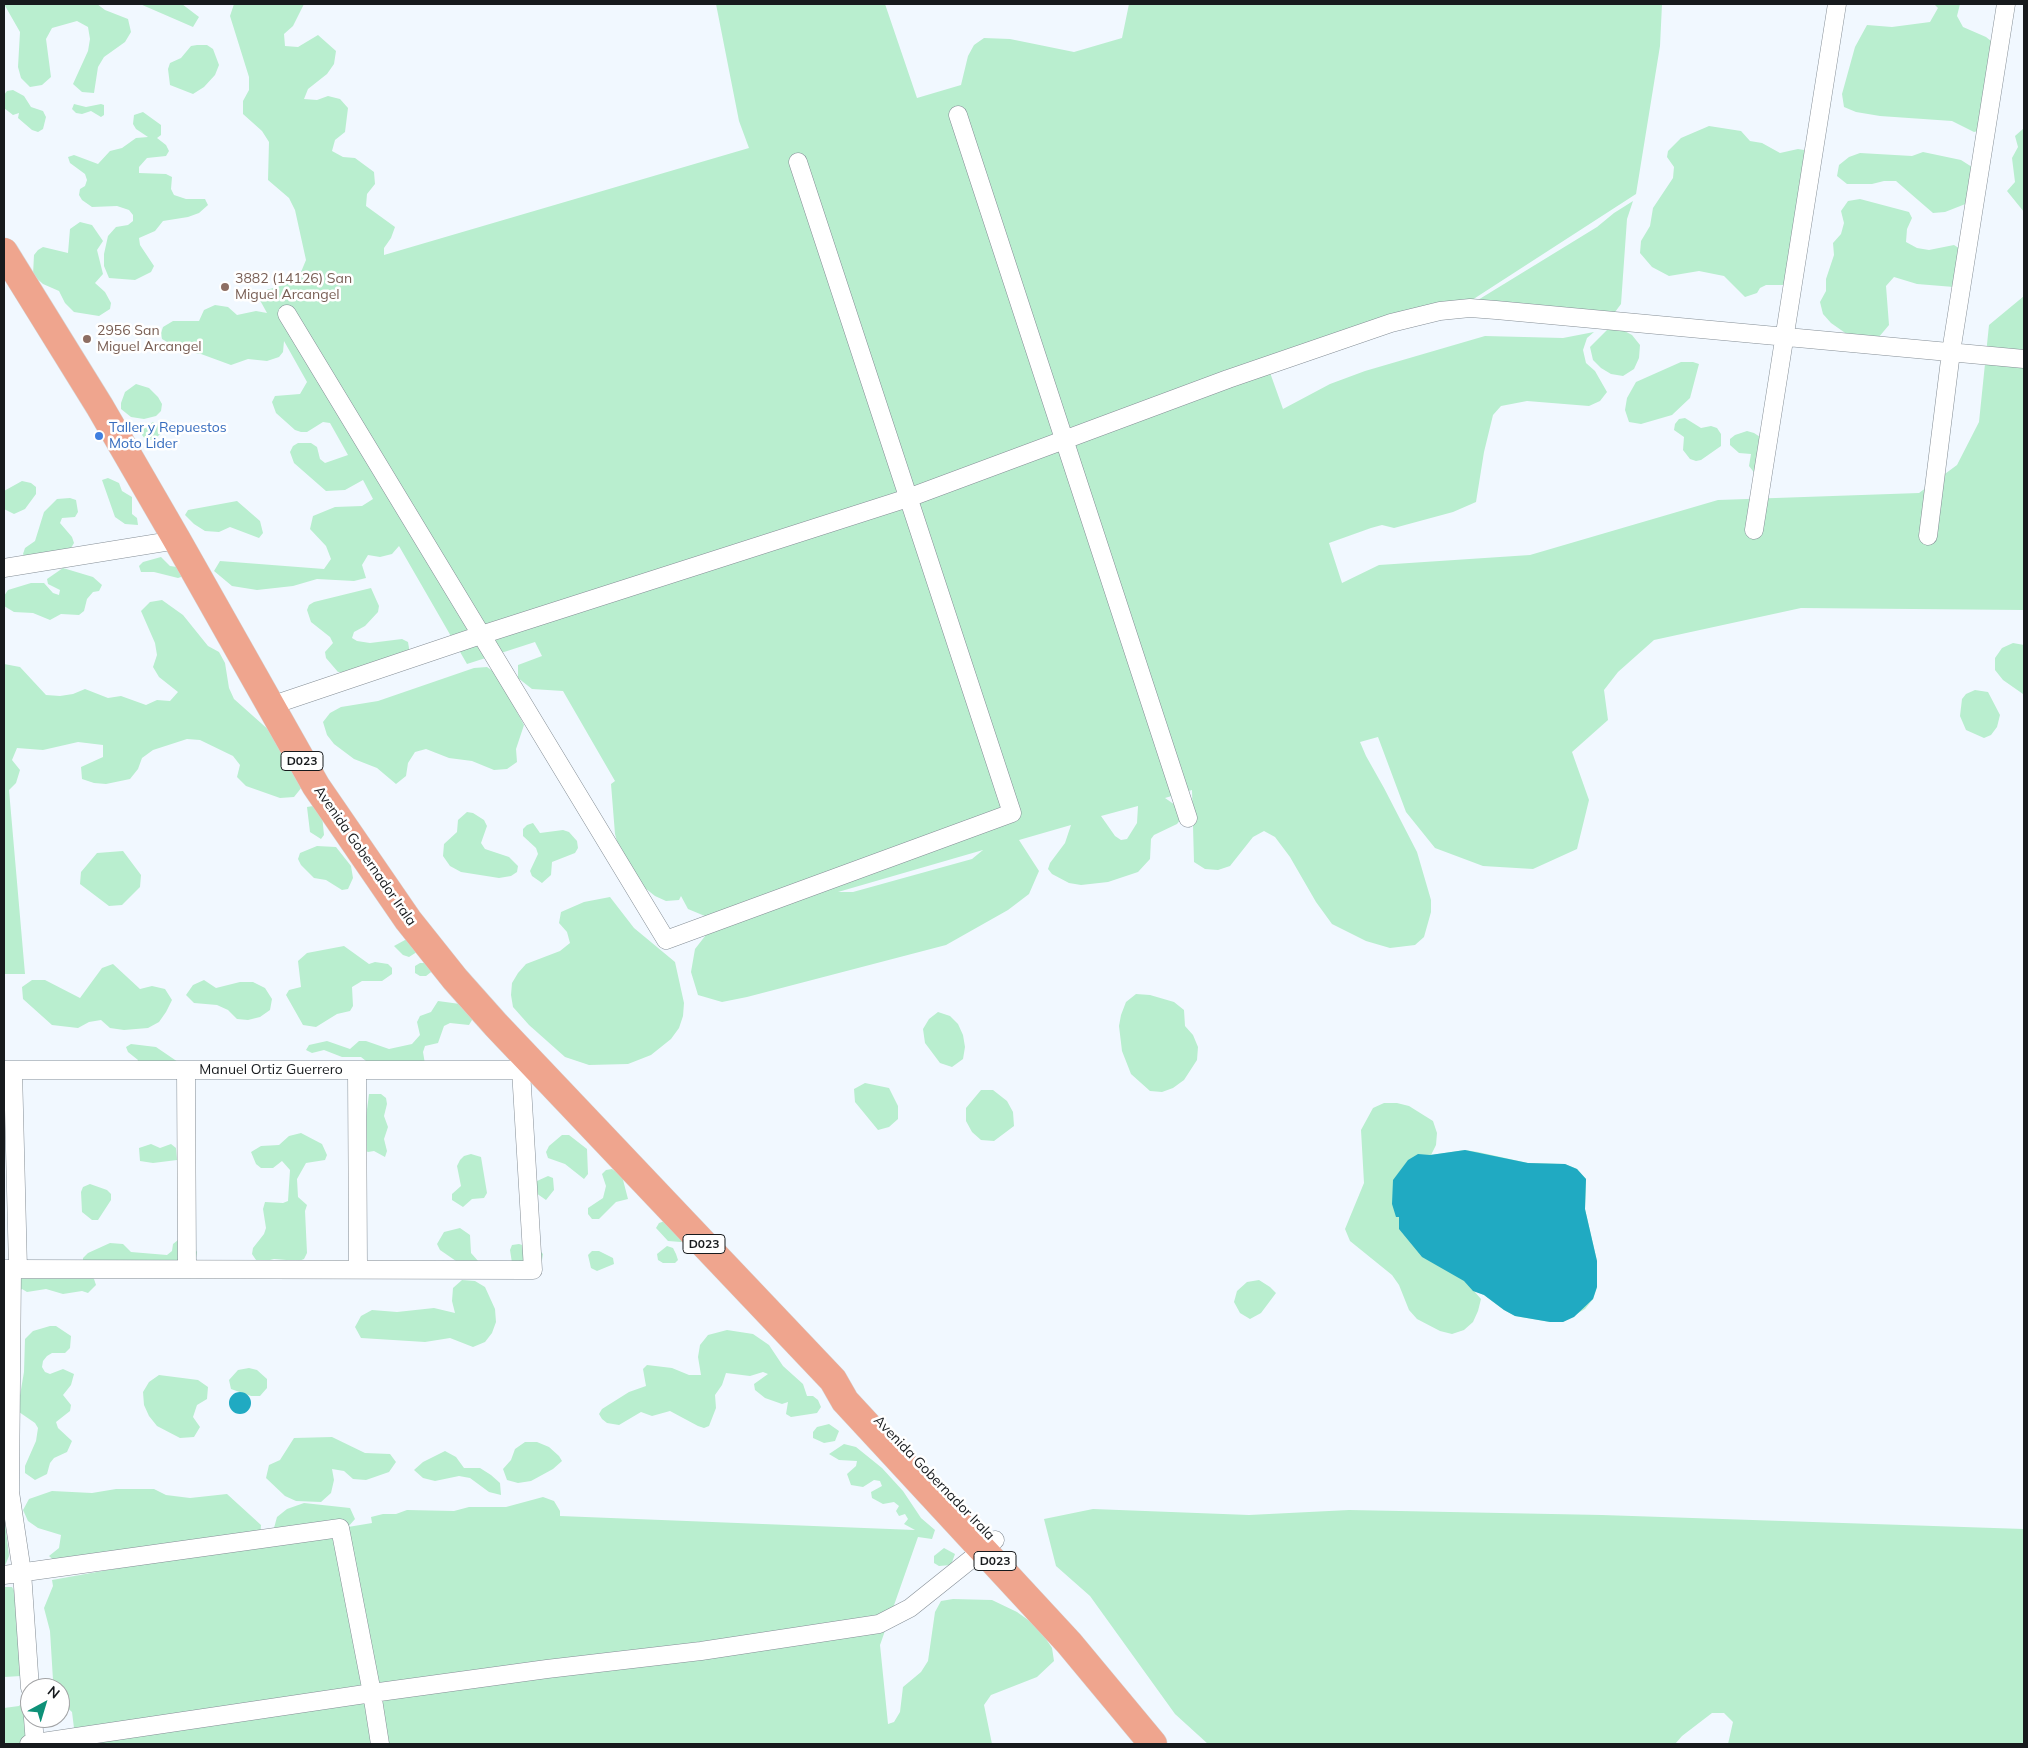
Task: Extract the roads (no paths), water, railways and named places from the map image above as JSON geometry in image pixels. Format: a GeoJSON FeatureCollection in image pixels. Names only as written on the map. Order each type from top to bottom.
{"type":"FeatureCollection","features":[{"type":"Feature","properties":{"kind":"main road","name":"Avenida Gobernador Irala"},"geometry":{"type":"LineString","coordinates":[[4,252],[100,407],[178,540],[316,786],[408,920],[530,1070],[833,1380],[845,1401],[1099,1653],[1130,1695],[1161,1744]]}},
{"type":"Feature","properties":{"kind":"main road","name":"Avenida Gobernador Irala"},"geometry":{"type":"LineString","coordinates":[[989,1544],[1153,1744]]}},
{"type":"Feature","properties":{"kind":"street"},"geometry":{"type":"LineString","coordinates":[[1754,530],[1783,336],[1837,4]]}},
{"type":"Feature","properties":{"kind":"street"},"geometry":{"type":"LineString","coordinates":[[1928,536],[1951,352],[2006,4]]}},
{"type":"Feature","properties":{"kind":"street"},"geometry":{"type":"LineString","coordinates":[[958,114],[1188,818]]}},
{"type":"Feature","properties":{"kind":"street"},"geometry":{"type":"LineString","coordinates":[[287,314],[666,940],[1012,813],[798,162]]}},
{"type":"Feature","properties":{"kind":"street"},"geometry":{"type":"LineString","coordinates":[[270,706],[481,635],[908,498],[1228,379],[1391,324],[1440,311],[1470,308],[1496,310],[2024,359]]}},
{"type":"Feature","properties":{"kind":"street"},"geometry":{"type":"LineString","coordinates":[[4,568],[178,540]]}},
{"type":"Feature","properties":{"kind":"street"},"geometry":{"type":"LineString","coordinates":[[9,1070],[11,1269],[10,1492],[22,1572],[29,1678]]}},
{"type":"Feature","properties":{"kind":"street","name":"Manuel Ortiz Guerrero"},"geometry":{"type":"LineString","coordinates":[[9,1070],[530,1070]]}},
{"type":"Feature","properties":{"kind":"street"},"geometry":{"type":"LineString","coordinates":[[186,1070],[186,1269]]}},
{"type":"Feature","properties":{"kind":"street"},"geometry":{"type":"LineString","coordinates":[[357,1070],[358,1269]]}},
{"type":"Feature","properties":{"kind":"street"},"geometry":{"type":"LineString","coordinates":[[11,1269],[533,1270],[530,1070]]}},
{"type":"Feature","properties":{"kind":"street"},"geometry":{"type":"LineString","coordinates":[[4,1575],[340,1528],[380,1744]]}},
{"type":"Feature","properties":{"kind":"street"},"geometry":{"type":"LineString","coordinates":[[33,1728],[33,1744],[547,1668],[701,1650],[879,1624],[910,1608],[989,1544]]}},
{"type":"Feature","properties":{"kind":"water"},"geometry":{"type":"Polygon","coordinates":[[[1465,1150],[1528,1163],[1565,1164],[1577,1169],[1586,1179],[1585,1209],[1597,1261],[1597,1287],[1593,1299],[1574,1317],[1563,1322],[1550,1322],[1515,1316],[1484,1295],[1473,1291],[1464,1281],[1422,1257],[1399,1229],[1399,1217],[1396,1217],[1392,1204],[1393,1180],[1408,1160],[1418,1154],[1430,1155],[1465,1150]]]}},
{"type":"Feature","properties":{"kind":"water"},"geometry":{"type":"Polygon","coordinates":[[[240,1392],[248,1395],[251,1403],[248,1411],[240,1414],[232,1411],[229,1403],[232,1395],[240,1392]]]}},
{"type":"Feature","properties":{"kind":"place","name":"3882 (14126) San Miguel Arcangel"},"geometry":{"type":"Point","coordinates":[225,287]}},
{"type":"Feature","properties":{"kind":"place","name":"2956 San Miguel Arcangel"},"geometry":{"type":"Point","coordinates":[87,339]}},
{"type":"Feature","properties":{"kind":"place","name":"Taller y Repuestos Moto Lider"},"geometry":{"type":"Point","coordinates":[99,436]}}]}
